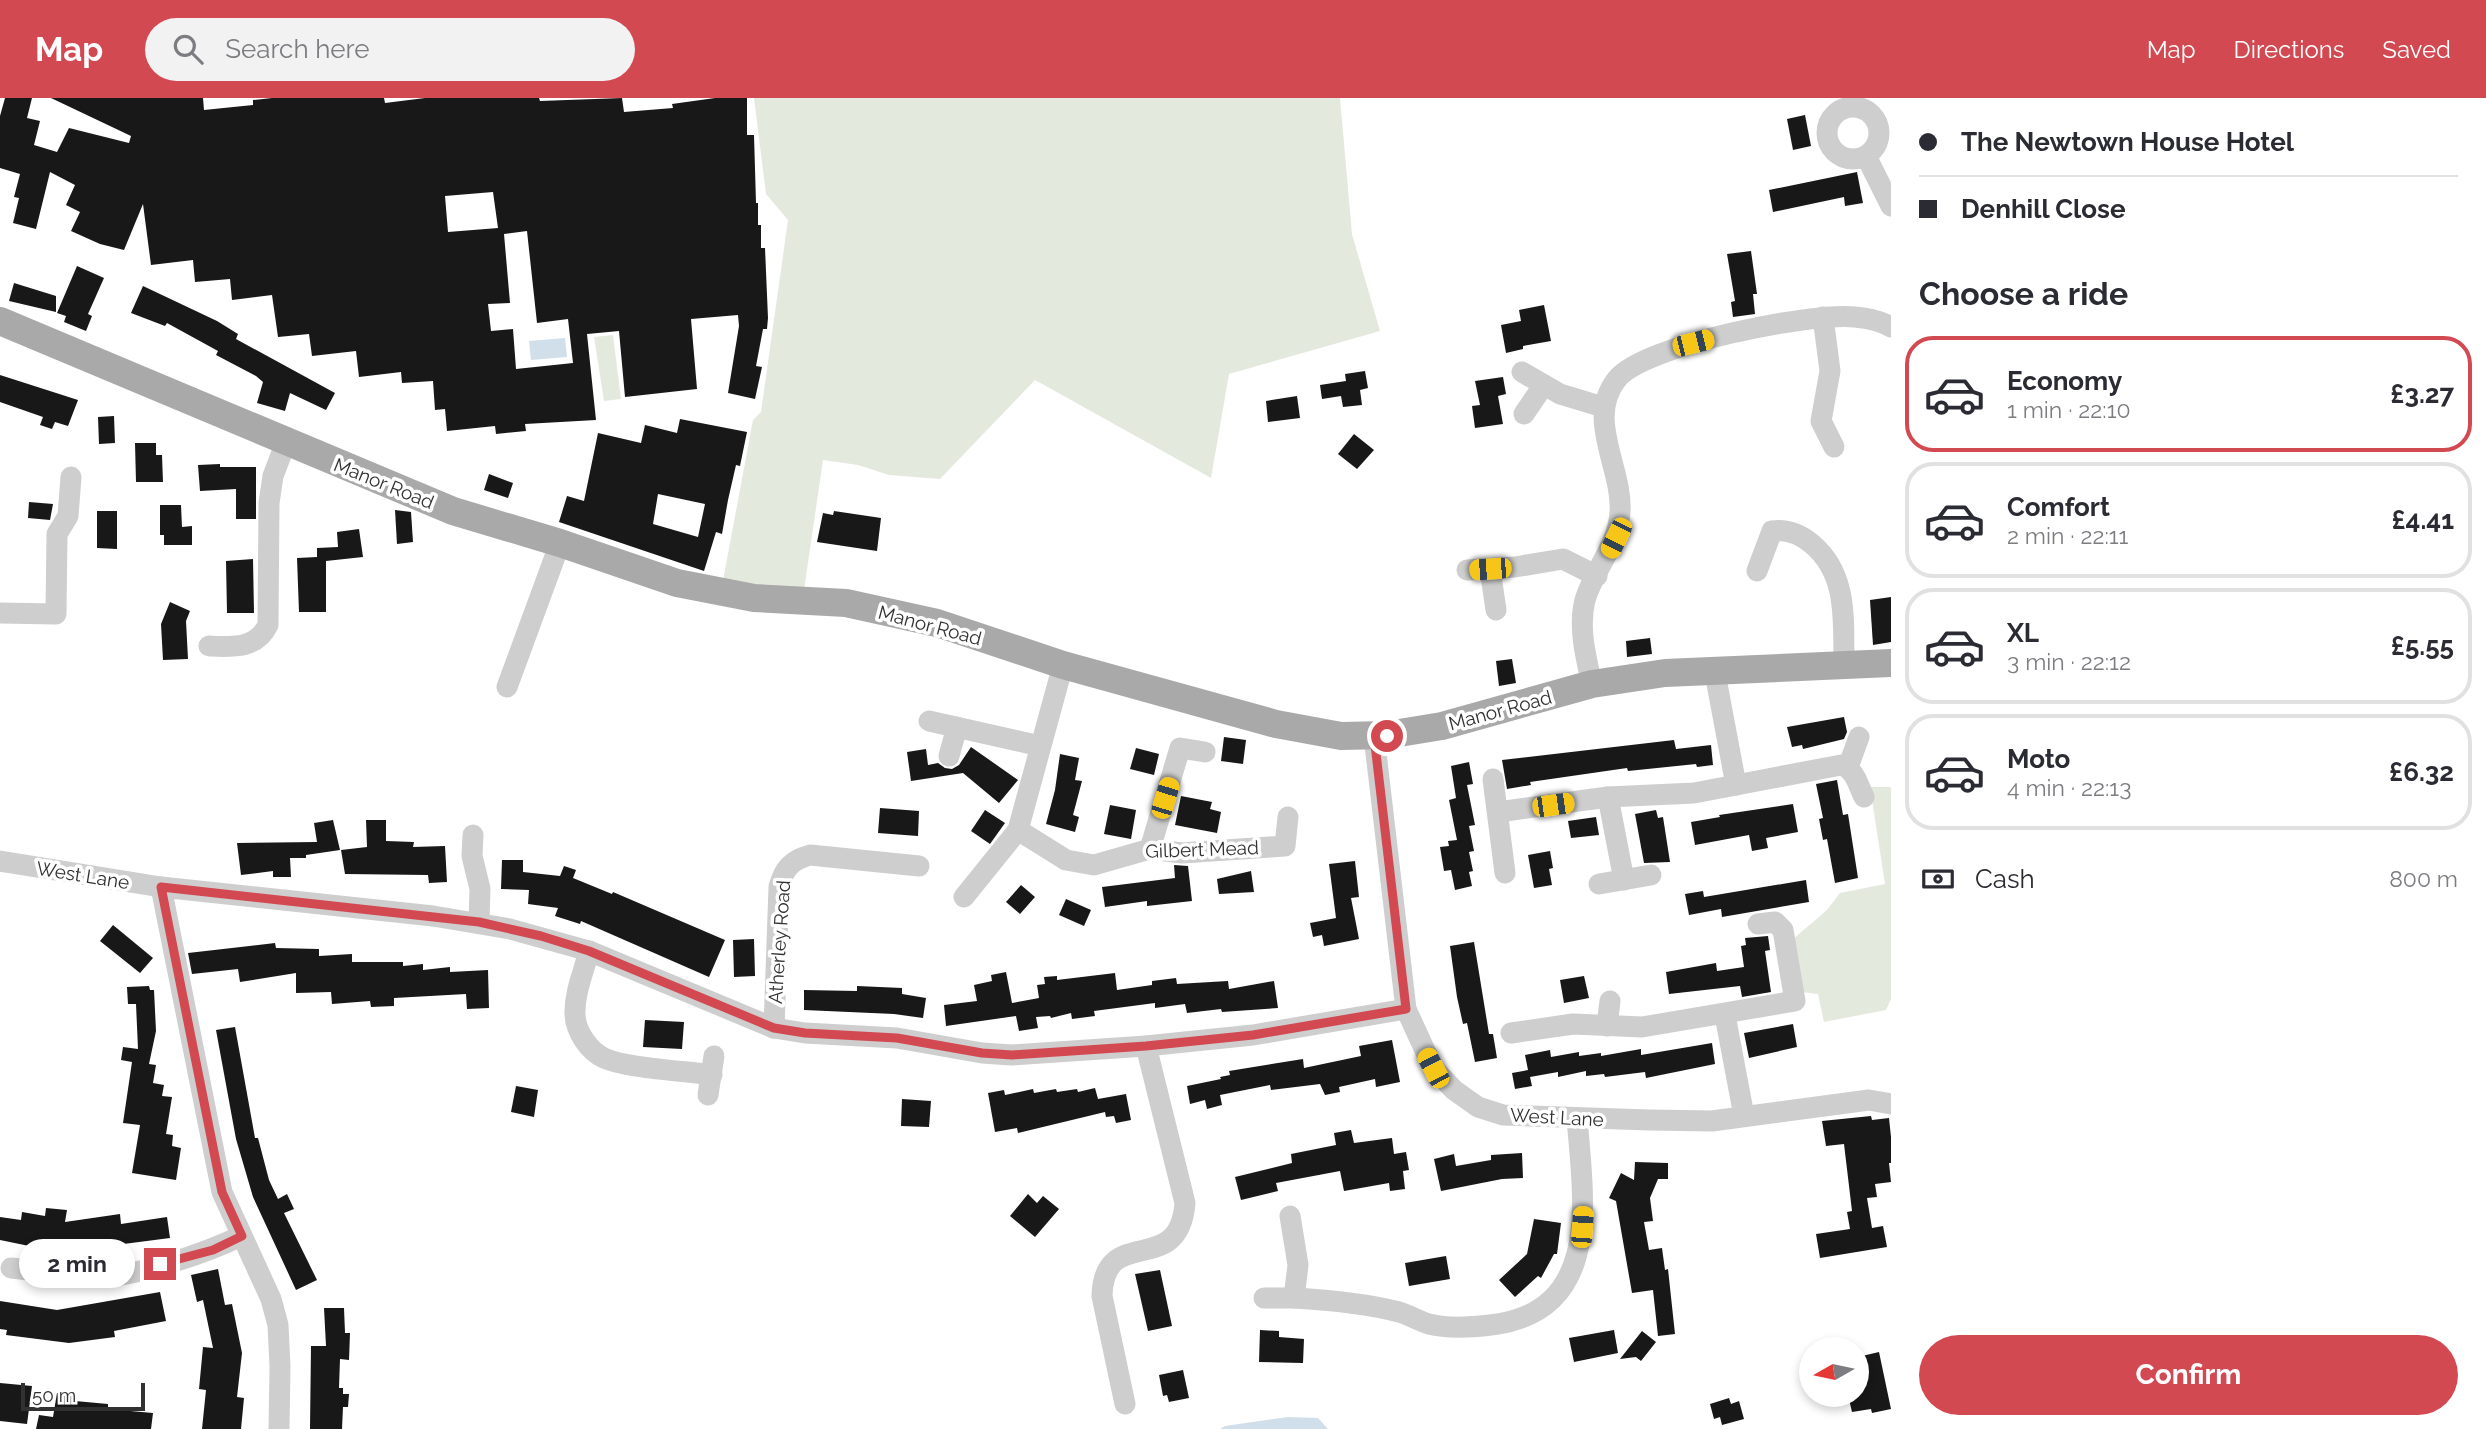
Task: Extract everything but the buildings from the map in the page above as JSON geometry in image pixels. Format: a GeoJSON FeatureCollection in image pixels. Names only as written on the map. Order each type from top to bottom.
{"type":"FeatureCollection","features":[{"type":"Feature","properties":{"kind":"main road","name":"Manor Road"},"geometry":{"type":"LineString","coordinates":[[0,321],[453,511],[560,543],[677,583],[754,598],[846,603],[937,623],[1063,665],[1276,724],[1341,736],[1374,736],[1442,726],[1592,684],[1665,673],[1714,668],[1891,663]]}},
{"type":"Feature","properties":{"kind":"street"},"geometry":{"type":"LineString","coordinates":[[1876,105],[1879,140],[1866,156],[1843,158],[1832,149],[1827,135],[1832,117],[1839,110],[1849,106],[1876,105]]}},
{"type":"Feature","properties":{"kind":"street"},"geometry":{"type":"LineString","coordinates":[[1866,156],[1891,206]]}},
{"type":"Feature","properties":{"kind":"street"},"geometry":{"type":"LineString","coordinates":[[1823,317],[1835,388],[1821,421],[1834,447]]}},
{"type":"Feature","properties":{"kind":"street"},"geometry":{"type":"LineString","coordinates":[[1592,684],[1583,645],[1585,601],[1616,538],[1620,512],[1619,487],[1606,439],[1603,407],[1617,379],[1637,362],[1671,348],[1823,317],[1855,317],[1891,327]]}},
{"type":"Feature","properties":{"kind":"street"},"geometry":{"type":"LineString","coordinates":[[1522,372],[1543,386],[1603,407]]}},
{"type":"Feature","properties":{"kind":"street"},"geometry":{"type":"LineString","coordinates":[[1524,414],[1543,386]]}},
{"type":"Feature","properties":{"kind":"street"},"geometry":{"type":"LineString","coordinates":[[209,646],[237,647],[251,643],[268,625],[270,495],[273,476],[286,442]]}},
{"type":"Feature","properties":{"kind":"street"},"geometry":{"type":"LineString","coordinates":[[0,613],[56,614],[57,534],[68,516],[71,477]]}},
{"type":"Feature","properties":{"kind":"street"},"geometry":{"type":"LineString","coordinates":[[1757,572],[1772,531],[1784,529],[1804,537],[1819,550],[1839,581],[1844,666]]}},
{"type":"Feature","properties":{"kind":"street"},"geometry":{"type":"LineString","coordinates":[[507,687],[560,543]]}},
{"type":"Feature","properties":{"kind":"street"},"geometry":{"type":"LineString","coordinates":[[1467,570],[1563,559],[1597,576]]}},
{"type":"Feature","properties":{"kind":"street"},"geometry":{"type":"LineString","coordinates":[[1490,569],[1496,610]]}},
{"type":"Feature","properties":{"kind":"street"},"geometry":{"type":"LineString","coordinates":[[964,897],[1018,830],[1063,665]]}},
{"type":"Feature","properties":{"kind":"street"},"geometry":{"type":"LineString","coordinates":[[1714,668],[1736,785]]}},
{"type":"Feature","properties":{"kind":"street"},"geometry":{"type":"LineString","coordinates":[[929,721],[1040,746]]}},
{"type":"Feature","properties":{"kind":"street"},"geometry":{"type":"LineString","coordinates":[[949,756],[957,727]]}},
{"type":"Feature","properties":{"kind":"street"},"geometry":{"type":"LineString","coordinates":[[1374,736],[1406,1009]]}},
{"type":"Feature","properties":{"kind":"street"},"geometry":{"type":"LineString","coordinates":[[1848,767],[1859,737]]}},
{"type":"Feature","properties":{"kind":"street"},"geometry":{"type":"LineString","coordinates":[[1150,849],[1180,748],[1205,752]]}},
{"type":"Feature","properties":{"kind":"street"},"geometry":{"type":"LineString","coordinates":[[1498,812],[1608,797],[1693,793],[1841,765],[1848,767],[1864,797]]}},
{"type":"Feature","properties":{"kind":"street"},"geometry":{"type":"LineString","coordinates":[[1493,779],[1505,873]]}},
{"type":"Feature","properties":{"kind":"street"},"geometry":{"type":"LineString","coordinates":[[1608,797],[1624,880]]}},
{"type":"Feature","properties":{"kind":"street","name":"Gilbert Mead"},"geometry":{"type":"LineString","coordinates":[[1018,830],[1066,860],[1094,865],[1150,849],[1182,853],[1284,846],[1289,817]]}},
{"type":"Feature","properties":{"kind":"street"},"geometry":{"type":"LineString","coordinates":[[474,835],[472,856],[481,889],[479,922]]}},
{"type":"Feature","properties":{"kind":"street","name":"Atherley Road"},"geometry":{"type":"LineString","coordinates":[[774,1028],[779,887],[783,871],[796,858],[810,855],[919,866]]}},
{"type":"Feature","properties":{"kind":"street","name":"West Lane"},"geometry":{"type":"LineString","coordinates":[[0,861],[161,887],[479,922],[541,936],[589,951],[774,1028],[805,1033],[897,1038],[1000,1055],[1146,1046],[1253,1035],[1406,1009],[1433,1068],[1454,1090],[1478,1107],[1503,1115],[1712,1121],[1869,1100],[1891,1104]]}},
{"type":"Feature","properties":{"kind":"street"},"geometry":{"type":"LineString","coordinates":[[1599,884],[1651,875]]}},
{"type":"Feature","properties":{"kind":"street"},"geometry":{"type":"LineString","coordinates":[[161,887],[222,1192],[271,1299],[278,1325],[281,1366],[279,1429]]}},
{"type":"Feature","properties":{"kind":"street"},"geometry":{"type":"LineString","coordinates":[[1511,1033],[1573,1024],[1642,1027],[1725,1015],[1805,999],[1789,963],[1783,930],[1775,922],[1758,924]]}},
{"type":"Feature","properties":{"kind":"street"},"geometry":{"type":"LineString","coordinates":[[589,951],[577,995],[575,1016],[580,1034],[589,1046],[604,1058],[620,1062],[711,1075]]}},
{"type":"Feature","properties":{"kind":"street"},"geometry":{"type":"LineString","coordinates":[[1607,1026],[1610,1001]]}},
{"type":"Feature","properties":{"kind":"street"},"geometry":{"type":"LineString","coordinates":[[1725,1015],[1744,1116]]}},
{"type":"Feature","properties":{"kind":"street"},"geometry":{"type":"LineString","coordinates":[[1125,1404],[1102,1296],[1102,1279],[1110,1263],[1122,1256],[1157,1247],[1172,1238],[1183,1223],[1185,1203],[1146,1046]]}},
{"type":"Feature","properties":{"kind":"street"},"geometry":{"type":"LineString","coordinates":[[1264,1298],[1352,1301],[1401,1313],[1430,1324],[1482,1326],[1517,1321],[1544,1306],[1567,1281],[1581,1245],[1584,1208],[1577,1118]]}},
{"type":"Feature","properties":{"kind":"street"},"geometry":{"type":"LineString","coordinates":[[1290,1216],[1298,1265],[1294,1298]]}},
{"type":"Feature","properties":{"kind":"street"},"geometry":{"type":"LineString","coordinates":[[11,1268],[96,1277],[114,1276],[213,1250],[242,1236]]}},
{"type":"Feature","properties":{"kind":"shaded area"},"geometry":{"type":"Polygon","coordinates":[[[754,98],[1340,98],[1352,234],[1380,331],[1229,374],[1211,478],[1035,380],[940,479],[889,475],[858,465],[823,460],[804,590],[722,586],[753,420],[761,412],[788,220],[766,194],[754,98]]]}},
{"type":"Feature","properties":{"kind":"shaded area"},"geometry":{"type":"Polygon","coordinates":[[[613,335],[621,399],[604,401],[594,337],[613,335]]]}},
{"type":"Feature","properties":{"kind":"shaded area"},"geometry":{"type":"Polygon","coordinates":[[[565,338],[567,357],[531,360],[529,341],[565,338]]]}},
{"type":"Feature","properties":{"kind":"shaded area"},"geometry":{"type":"Polygon","coordinates":[[[1870,787],[1891,787],[1891,999],[1886,1010],[1824,1022],[1818,994],[1801,992],[1792,940],[1827,910],[1840,893],[1885,884],[1870,787]]]}},
{"type":"Feature","properties":{"kind":"shaded area"},"geometry":{"type":"Polygon","coordinates":[[[1288,1417],[1318,1418],[1328,1429],[1220,1429],[1225,1426],[1288,1417]]]}},
{"type":"Feature","properties":{"kind":"route"},"geometry":{"type":"LineString","coordinates":[[160,1264],[213,1250],[242,1236],[222,1192],[161,887],[433,916],[526,932],[589,951],[774,1028],[805,1033],[897,1038],[1000,1055],[1146,1046],[1253,1035],[1406,1009],[1374,736],[1387,736]]}}]}
